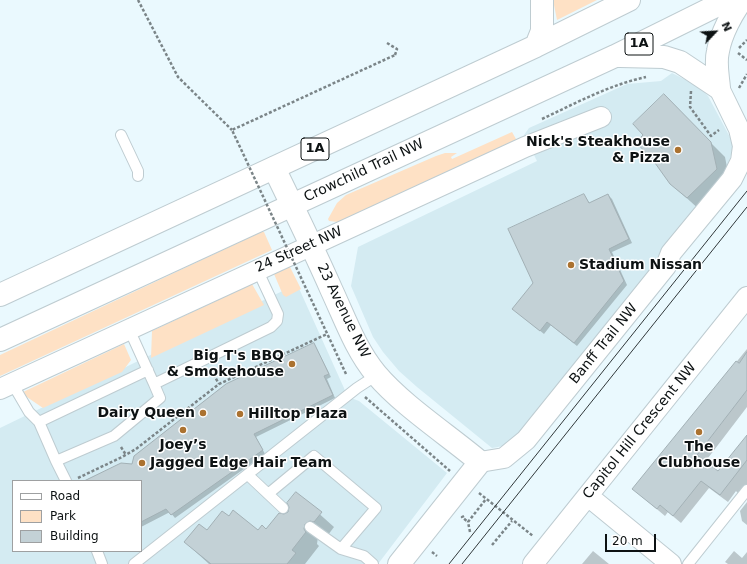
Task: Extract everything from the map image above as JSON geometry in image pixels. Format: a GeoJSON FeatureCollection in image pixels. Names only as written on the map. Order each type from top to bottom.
{"type":"FeatureCollection","features":[{"type":"Feature","properties":{"kind":"main road"},"geometry":{"type":"LineString","coordinates":[[536,46],[542,31],[542,0]]}},
{"type":"Feature","properties":{"kind":"main road","name":"1A"},"geometry":{"type":"LineString","coordinates":[[0,295],[536,46],[629,0]]}},
{"type":"Feature","properties":{"kind":"main road","name":"Crowchild Trail NW"},"geometry":{"type":"LineString","coordinates":[[0,340],[615,56],[728,0]]}},
{"type":"Feature","properties":{"kind":"main road"},"geometry":{"type":"LineString","coordinates":[[727,89],[717,67],[718,50],[723,35],[742,0]]}},
{"type":"Feature","properties":{"kind":"main road"},"geometry":{"type":"LineString","coordinates":[[615,56],[664,57],[680,62],[727,89]]}},
{"type":"Feature","properties":{"kind":"main road","name":"23 Avenue NW"},"geometry":{"type":"LineString","coordinates":[[274,168],[312,245],[356,342],[367,362],[377,375],[405,401],[480,462]]}},
{"type":"Feature","properties":{"kind":"main road"},"geometry":{"type":"LineString","coordinates":[[399,564],[480,462]]}},
{"type":"Feature","properties":{"kind":"street","name":"Banff Trail NW"},"geometry":{"type":"LineString","coordinates":[[480,462],[504,458],[526,440],[666,266],[671,253],[732,179],[741,161],[743,146],[727,89]]}},
{"type":"Feature","properties":{"kind":"street","name":"24 Street NW"},"geometry":{"type":"LineString","coordinates":[[6,386],[257,269],[525,147],[601,117]]}},
{"type":"Feature","properties":{"kind":"street","name":"Capitol Hill Crescent NW"},"geometry":{"type":"LineString","coordinates":[[533,564],[747,297]]}},
{"type":"Feature","properties":{"kind":"street"},"geometry":{"type":"LineString","coordinates":[[588,496],[671,564]]}},
{"type":"Feature","properties":{"kind":"lane"},"geometry":{"type":"LineString","coordinates":[[121,135],[138,171],[138,176]]}},
{"type":"Feature","properties":{"kind":"lane"},"geometry":{"type":"LineString","coordinates":[[154,384],[271,327],[277,321],[278,314],[257,269]]}},
{"type":"Feature","properties":{"kind":"lane"},"geometry":{"type":"LineString","coordinates":[[56,461],[114,436],[160,398],[129,329]]}},
{"type":"Feature","properties":{"kind":"lane"},"geometry":{"type":"LineString","coordinates":[[39,422],[148,370]]}},
{"type":"Feature","properties":{"kind":"lane"},"geometry":{"type":"LineString","coordinates":[[134,564],[357,388],[377,375]]}},
{"type":"Feature","properties":{"kind":"lane"},"geometry":{"type":"LineString","coordinates":[[6,386],[39,422],[66,480]]}},
{"type":"Feature","properties":{"kind":"lane"},"geometry":{"type":"LineString","coordinates":[[268,494],[314,456],[376,508],[341,549]]}},
{"type":"Feature","properties":{"kind":"lane"},"geometry":{"type":"LineString","coordinates":[[248,475],[284,508]]}},
{"type":"Feature","properties":{"kind":"lane"},"geometry":{"type":"LineString","coordinates":[[688,564],[747,490]]}},
{"type":"Feature","properties":{"kind":"lane"},"geometry":{"type":"LineString","coordinates":[[310,527],[341,549],[364,556],[373,564]]}},
{"type":"Feature","properties":{"kind":"lane"},"geometry":{"type":"LineString","coordinates":[[97,552],[102,564]]}},
{"type":"Feature","properties":{"kind":"path"},"geometry":{"type":"LineString","coordinates":[[138,0],[178,77],[232,130],[346,374],[353,379],[357,388],[369,402],[453,473]]}},
{"type":"Feature","properties":{"kind":"path"},"geometry":{"type":"LineString","coordinates":[[232,130],[395,55],[397,49],[387,42]]}},
{"type":"Feature","properties":{"kind":"path"},"geometry":{"type":"LineString","coordinates":[[736,51],[747,60]]}},
{"type":"Feature","properties":{"kind":"path"},"geometry":{"type":"LineString","coordinates":[[727,89],[747,74]]}},
{"type":"Feature","properties":{"kind":"path"},"geometry":{"type":"LineString","coordinates":[[541,119],[602,91],[627,81],[648,76]]}},
{"type":"Feature","properties":{"kind":"path"},"geometry":{"type":"LineString","coordinates":[[691,88],[690,107],[711,136],[720,129]]}},
{"type":"Feature","properties":{"kind":"path"},"geometry":{"type":"LineString","coordinates":[[75,480],[136,449],[219,384],[327,334]]}},
{"type":"Feature","properties":{"kind":"path"},"geometry":{"type":"LineString","coordinates":[[480,493],[512,521],[547,547]]}},
{"type":"Feature","properties":{"kind":"path"},"geometry":{"type":"LineString","coordinates":[[470,532],[468,522],[485,498]]}},
{"type":"Feature","properties":{"kind":"path"},"geometry":{"type":"LineString","coordinates":[[492,545],[512,521]]}},
{"type":"Feature","properties":{"kind":"shaded area"},"geometry":{"type":"Polygon","coordinates":[[[672,73],[688,81],[694,81],[708,96],[732,141],[732,151],[728,166],[646,277],[525,428],[503,446],[492,448],[399,371],[373,337],[351,286],[358,247],[537,161],[524,135],[529,128],[627,84],[661,81],[672,73]]]}},
{"type":"Feature","properties":{"kind":"shaded area"},"geometry":{"type":"Polygon","coordinates":[[[297,284],[348,397],[359,401],[447,473],[378,564],[0,564],[0,428],[297,284]]]}},
{"type":"Feature","properties":{"kind":"green space"},"geometry":{"type":"Polygon","coordinates":[[[553,0],[597,0],[557,20],[553,0]]]}},
{"type":"Feature","properties":{"kind":"green space"},"geometry":{"type":"Polygon","coordinates":[[[512,132],[516,139],[510,143],[346,219],[338,222],[329,221],[328,219],[337,203],[346,195],[436,156],[445,153],[457,153],[451,157],[452,159],[512,132]]]}},
{"type":"Feature","properties":{"kind":"green space"},"geometry":{"type":"Polygon","coordinates":[[[261,232],[264,232],[272,250],[0,376],[0,355],[261,232]]]}},
{"type":"Feature","properties":{"kind":"green space"},"geometry":{"type":"Polygon","coordinates":[[[290,267],[301,289],[286,297],[283,295],[274,274],[290,267]]]}},
{"type":"Feature","properties":{"kind":"green space"},"geometry":{"type":"Polygon","coordinates":[[[252,284],[264,305],[151,358],[152,331],[252,284]]]}},
{"type":"Feature","properties":{"kind":"green space"},"geometry":{"type":"Polygon","coordinates":[[[124,344],[131,360],[122,372],[43,408],[21,393],[124,344]]]}},
{"type":"Feature","properties":{"kind":"building","name":"Nick's Steakhouse & Pizza"},"geometry":{"type":"Polygon","coordinates":[[[664,94],[711,142],[717,169],[687,198],[670,184],[655,163],[636,142],[643,135],[633,124],[664,94]]]}},
{"type":"Feature","properties":{"kind":"building","name":"Stadium Nissan"},"geometry":{"type":"Polygon","coordinates":[[[584,194],[589,203],[608,194],[629,239],[609,249],[624,281],[574,343],[547,322],[540,331],[512,309],[533,283],[508,229],[584,194]]]}},
{"type":"Feature","properties":{"kind":"building","name":"Hilltop Plaza"},"geometry":{"type":"Polygon","coordinates":[[[314,343],[329,374],[324,376],[333,395],[254,434],[263,450],[171,515],[166,509],[142,521],[142,480],[86,480],[121,463],[132,464],[134,456],[226,384],[314,343]]]}},
{"type":"Feature","properties":{"kind":"building"},"geometry":{"type":"Polygon","coordinates":[[[747,352],[747,390],[697,455],[718,471],[747,435],[747,460],[720,495],[701,481],[673,516],[660,505],[657,509],[632,489],[736,361],[739,363],[747,352]]]}},
{"type":"Feature","properties":{"kind":"building"},"geometry":{"type":"Polygon","coordinates":[[[296,492],[322,512],[314,522],[310,521],[305,524],[304,529],[306,532],[292,550],[296,553],[287,564],[211,564],[184,542],[199,524],[207,530],[222,511],[229,516],[233,510],[258,530],[262,525],[266,529],[279,513],[284,514],[288,512],[289,507],[287,503],[296,492]]]}},
{"type":"Feature","properties":{"kind":"tram line"},"geometry":{"type":"LineString","coordinates":[[449,564],[747,191]]}},
{"type":"Feature","properties":{"kind":"tram line"},"geometry":{"type":"LineString","coordinates":[[462,564],[747,207]]}},
{"type":"Feature","properties":{"kind":"place","name":"Nick's Steakhouse & Pizza"},"geometry":{"type":"Point","coordinates":[678,150]}},
{"type":"Feature","properties":{"kind":"place","name":"Stadium Nissan"},"geometry":{"type":"Point","coordinates":[571,265]}},
{"type":"Feature","properties":{"kind":"place","name":"Big T's BBQ & Smokehouse"},"geometry":{"type":"Point","coordinates":[292,364]}},
{"type":"Feature","properties":{"kind":"place","name":"Dairy Queen"},"geometry":{"type":"Point","coordinates":[203,413]}},
{"type":"Feature","properties":{"kind":"place","name":"Hilltop Plaza"},"geometry":{"type":"Point","coordinates":[240,414]}},
{"type":"Feature","properties":{"kind":"place","name":"Joey’s"},"geometry":{"type":"Point","coordinates":[183,430]}},
{"type":"Feature","properties":{"kind":"place","name":"The Clubhouse"},"geometry":{"type":"Point","coordinates":[699,432]}},
{"type":"Feature","properties":{"kind":"place","name":"Jagged Edge Hair Team"},"geometry":{"type":"Point","coordinates":[142,463]}}]}
